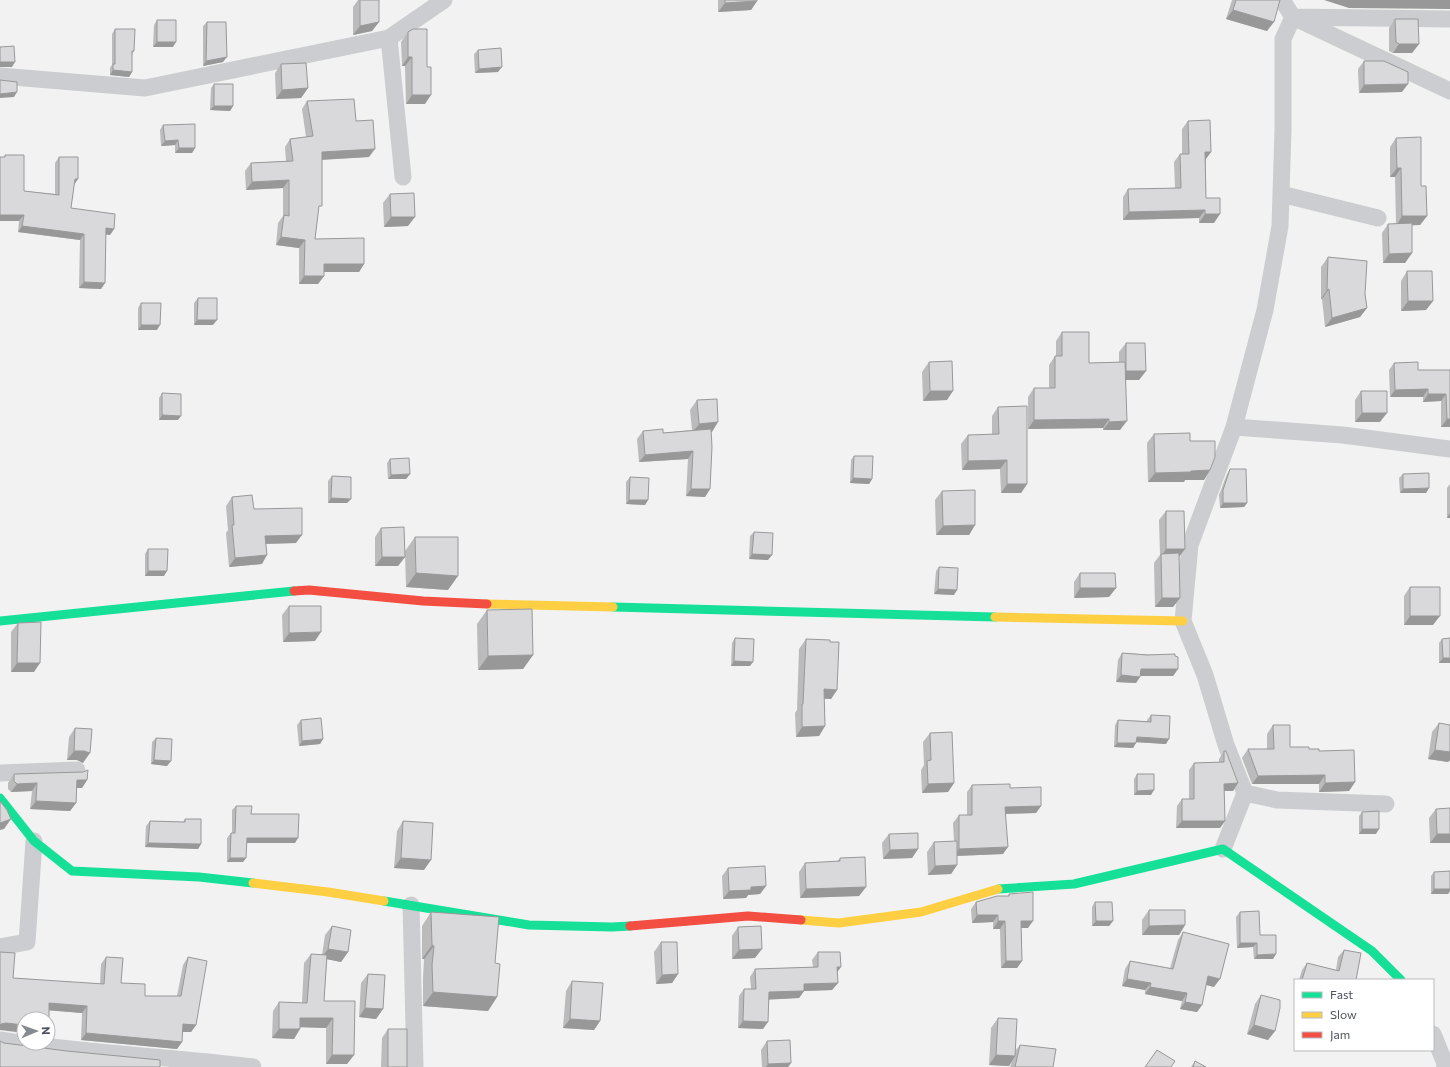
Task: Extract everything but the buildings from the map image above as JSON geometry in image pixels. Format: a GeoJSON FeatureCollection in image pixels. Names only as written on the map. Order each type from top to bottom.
{"type":"FeatureCollection","features":[{"type":"Feature","properties":{"kind":"street"},"geometry":{"type":"LineString","coordinates":[[0,76],[145,88],[389,38],[444,0]]}},
{"type":"Feature","properties":{"kind":"street"},"geometry":{"type":"LineString","coordinates":[[1282,0],[1293,16],[1450,91]]}},
{"type":"Feature","properties":{"kind":"street"},"geometry":{"type":"LineString","coordinates":[[1293,16],[1450,19]]}},
{"type":"Feature","properties":{"kind":"street"},"geometry":{"type":"LineString","coordinates":[[1223,849],[1244,793],[1226,745],[1205,675],[1183,621],[1190,545],[1234,427],[1265,310],[1280,226],[1283,39],[1293,16]]}},
{"type":"Feature","properties":{"kind":"street"},"geometry":{"type":"LineString","coordinates":[[389,38],[403,177]]}},
{"type":"Feature","properties":{"kind":"street"},"geometry":{"type":"LineString","coordinates":[[1281,194],[1378,218]]}},
{"type":"Feature","properties":{"kind":"street"},"geometry":{"type":"LineString","coordinates":[[1234,427],[1343,435],[1450,449]]}},
{"type":"Feature","properties":{"kind":"street"},"geometry":{"type":"LineString","coordinates":[[0,621],[309,590],[423,601],[511,605],[1183,621]]}},
{"type":"Feature","properties":{"kind":"street"},"geometry":{"type":"LineString","coordinates":[[0,773],[77,770]]}},
{"type":"Feature","properties":{"kind":"street"},"geometry":{"type":"LineString","coordinates":[[1244,793],[1277,800],[1386,804]]}},
{"type":"Feature","properties":{"kind":"street"},"geometry":{"type":"LineString","coordinates":[[0,798],[34,841],[72,871],[199,877],[328,892],[530,925],[612,927],[748,916],[839,923],[921,912],[995,889],[1074,884],[1223,849],[1372,951],[1400,979]]}},
{"type":"Feature","properties":{"kind":"street"},"geometry":{"type":"LineString","coordinates":[[0,947],[27,942],[34,841]]}},
{"type":"Feature","properties":{"kind":"street"},"geometry":{"type":"LineString","coordinates":[[411,905],[415,1067]]}},
{"type":"Feature","properties":{"kind":"street"},"geometry":{"type":"LineString","coordinates":[[1434,1037],[1445,1067]]}},
{"type":"Feature","properties":{"kind":"street"},"geometry":{"type":"LineString","coordinates":[[0,1040],[46,1048],[127,1056],[207,1061],[253,1067]]}},
{"type":"Feature","properties":{"kind":"traffic: fast"},"geometry":{"type":"LineString","coordinates":[[0,621],[294,591]]}},
{"type":"Feature","properties":{"kind":"traffic: fast"},"geometry":{"type":"LineString","coordinates":[[613,607],[995,617]]}},
{"type":"Feature","properties":{"kind":"traffic: fast"},"geometry":{"type":"LineString","coordinates":[[0,798],[34,841],[72,871],[199,877],[253,883]]}},
{"type":"Feature","properties":{"kind":"traffic: fast"},"geometry":{"type":"LineString","coordinates":[[998,889],[1074,884],[1223,849],[1372,951],[1400,979]]}},
{"type":"Feature","properties":{"kind":"traffic: fast"},"geometry":{"type":"LineString","coordinates":[[384,901],[529,925],[630,926]]}},
{"type":"Feature","properties":{"kind":"traffic: slow"},"geometry":{"type":"LineString","coordinates":[[487,604],[613,607]]}},
{"type":"Feature","properties":{"kind":"traffic: slow"},"geometry":{"type":"LineString","coordinates":[[995,617],[1183,621]]}},
{"type":"Feature","properties":{"kind":"traffic: slow"},"geometry":{"type":"LineString","coordinates":[[253,883],[328,892],[384,901]]}},
{"type":"Feature","properties":{"kind":"traffic: slow"},"geometry":{"type":"LineString","coordinates":[[801,920],[839,923],[921,912],[998,889]]}},
{"type":"Feature","properties":{"kind":"traffic: jam"},"geometry":{"type":"LineString","coordinates":[[294,591],[309,590],[423,601],[487,604]]}},
{"type":"Feature","properties":{"kind":"traffic: jam"},"geometry":{"type":"LineString","coordinates":[[630,926],[748,916],[801,920]]}}]}
